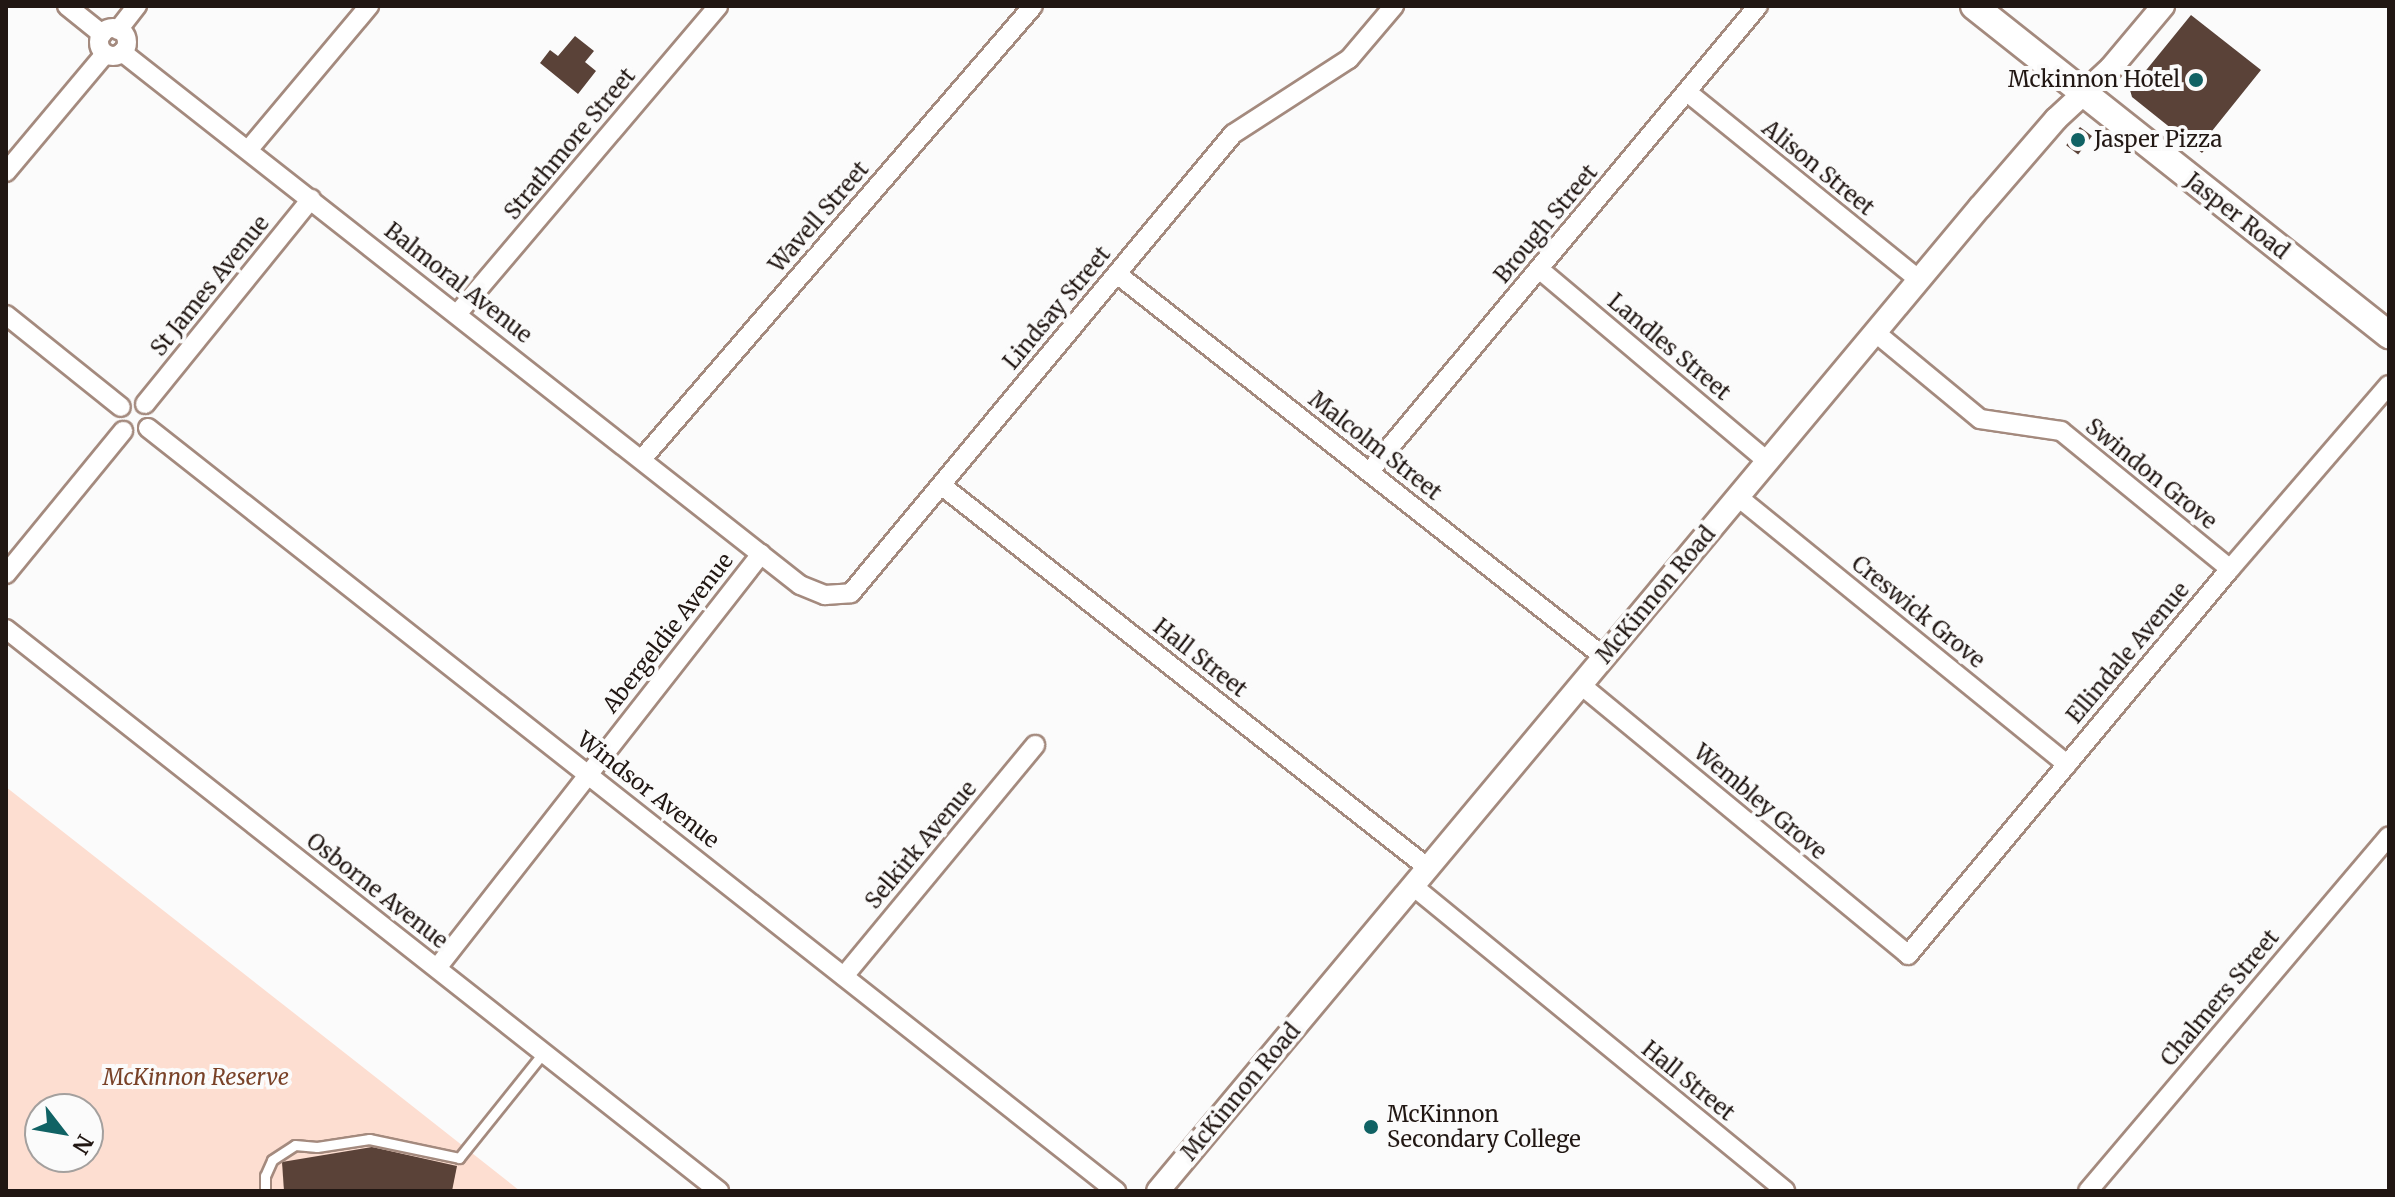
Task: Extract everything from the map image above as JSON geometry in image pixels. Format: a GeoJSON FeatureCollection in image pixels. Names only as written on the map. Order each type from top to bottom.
{"type":"FeatureCollection","features":[{"type":"Feature","properties":{"kind":"main road","name":"Jasper Road"},"geometry":{"type":"LineString","coordinates":[[1987,10],[2084,95],[2389,335]]}},
{"type":"Feature","properties":{"kind":"street"},"geometry":{"type":"LineString","coordinates":[[6,172],[126,42],[67,6]]}},
{"type":"Feature","properties":{"kind":"street"},"geometry":{"type":"LineString","coordinates":[[110,32],[137,6]]}},
{"type":"Feature","properties":{"kind":"street"},"geometry":{"type":"LineString","coordinates":[[249,149],[369,6]]}},
{"type":"Feature","properties":{"kind":"street","name":"Strathmore Street"},"geometry":{"type":"LineString","coordinates":[[458,313],[718,6]]}},
{"type":"Feature","properties":{"kind":"street","name":"Wavell Street"},"geometry":{"type":"LineString","coordinates":[[642,459],[1033,6]]}},
{"type":"Feature","properties":{"kind":"street","name":"Lindsay Street"},"geometry":{"type":"LineString","coordinates":[[761,554],[800,585],[825,595],[851,593],[1233,134],[1349,59],[1394,6]]}},
{"type":"Feature","properties":{"kind":"street","name":"Brough Street"},"geometry":{"type":"LineString","coordinates":[[1369,472],[1758,6]]}},
{"type":"Feature","properties":{"kind":"street","name":"McKinnon Road"},"geometry":{"type":"LineString","coordinates":[[1158,1191],[1919,280],[2056,119],[2084,95],[2163,6]]}},
{"type":"Feature","properties":{"kind":"street","name":"Balmoral Avenue"},"geometry":{"type":"LineString","coordinates":[[114,53],[249,149],[761,554]]}},
{"type":"Feature","properties":{"kind":"street","name":"Alison Street"},"geometry":{"type":"LineString","coordinates":[[1687,92],[1919,280]]}},
{"type":"Feature","properties":{"kind":"street","name":"St James Avenue"},"geometry":{"type":"LineString","coordinates":[[145,404],[311,199]]}},
{"type":"Feature","properties":{"kind":"street","name":"Landles Street"},"geometry":{"type":"LineString","coordinates":[[1539,269],[1768,462]]}},
{"type":"Feature","properties":{"kind":"street","name":"Malcolm Street"},"geometry":{"type":"LineString","coordinates":[[1117,274],[1604,657]]}},
{"type":"Feature","properties":{"kind":"street"},"geometry":{"type":"LineString","coordinates":[[6,315],[121,407]]}},
{"type":"Feature","properties":{"kind":"street","name":"Swindon Grove"},"geometry":{"type":"LineString","coordinates":[[1876,333],[1980,419],[2061,431],[2230,569]]}},
{"type":"Feature","properties":{"kind":"street","name":"Ellindale Avenue"},"geometry":{"type":"LineString","coordinates":[[1908,955],[2230,569],[2389,385]]}},
{"type":"Feature","properties":{"kind":"street"},"geometry":{"type":"LineString","coordinates":[[136,400],[145,404],[152,413],[148,428],[140,434],[123,431],[117,416],[121,407],[136,400]]}},
{"type":"Feature","properties":{"kind":"street","name":"Windsor Avenue"},"geometry":{"type":"LineString","coordinates":[[148,428],[1116,1191]]}},
{"type":"Feature","properties":{"kind":"street"},"geometry":{"type":"LineString","coordinates":[[6,574],[123,431]]}},
{"type":"Feature","properties":{"kind":"street","name":"Hall Street"},"geometry":{"type":"LineString","coordinates":[[941,485],[1428,868]]}},
{"type":"Feature","properties":{"kind":"street","name":"Creswick Grove"},"geometry":{"type":"LineString","coordinates":[[1738,497],[2067,764]]}},
{"type":"Feature","properties":{"kind":"street","name":"Abergeldie Avenue"},"geometry":{"type":"LineString","coordinates":[[437,968],[761,554]]}},
{"type":"Feature","properties":{"kind":"street","name":"Osborne Avenue"},"geometry":{"type":"LineString","coordinates":[[6,629],[719,1191]]}},
{"type":"Feature","properties":{"kind":"street","name":"Wembley Grove"},"geometry":{"type":"LineString","coordinates":[[1581,685],[1908,955]]}},
{"type":"Feature","properties":{"kind":"street","name":"Selkirk Avenue"},"geometry":{"type":"LineString","coordinates":[[844,976],[1035,745]]}},
{"type":"Feature","properties":{"kind":"street","name":"Chalmers Street"},"geometry":{"type":"LineString","coordinates":[[2088,1191],[2389,836]]}},
{"type":"Feature","properties":{"kind":"street","name":"Hall Street"},"geometry":{"type":"LineString","coordinates":[[1413,886],[1785,1191]]}},
{"type":"Feature","properties":{"kind":"lane"},"geometry":{"type":"LineString","coordinates":[[265,1191],[265,1176],[272,1160],[295,1145],[317,1147],[369,1139],[459,1158],[544,1052]]}},
{"type":"Feature","properties":{"kind":"green space","name":"McKinnon Reserve"},"geometry":{"type":"Polygon","coordinates":[[[6,787],[520,1191],[6,1191],[6,787]]]}},
{"type":"Feature","properties":{"kind":"building","name":"Mckinnon Hotel"},"geometry":{"type":"Polygon","coordinates":[[[2191,15],[2261,70],[2212,131],[2217,135],[2202,153],[2132,97],[2130,90],[2191,15]]]}},
{"type":"Feature","properties":{"kind":"building"},"geometry":{"type":"Polygon","coordinates":[[[575,36],[594,51],[585,62],[596,71],[578,94],[540,63],[550,50],[558,56],[575,36]]]}},
{"type":"Feature","properties":{"kind":"building","name":"Jasper Pizza"},"geometry":{"type":"Polygon","coordinates":[[[2080,127],[2092,136],[2078,154],[2066,145],[2080,127]]]}},
{"type":"Feature","properties":{"kind":"building"},"geometry":{"type":"Polygon","coordinates":[[[372,1147],[457,1166],[452,1191],[284,1191],[282,1162],[372,1147]]]}},
{"type":"Feature","properties":{"kind":"place","name":"Mckinnon Hotel"},"geometry":{"type":"Point","coordinates":[2196,80]}},
{"type":"Feature","properties":{"kind":"place","name":"Jasper Pizza"},"geometry":{"type":"Point","coordinates":[2078,140]}},
{"type":"Feature","properties":{"kind":"place","name":"McKinnon Secondary College"},"geometry":{"type":"Point","coordinates":[1371,1127]}}]}
